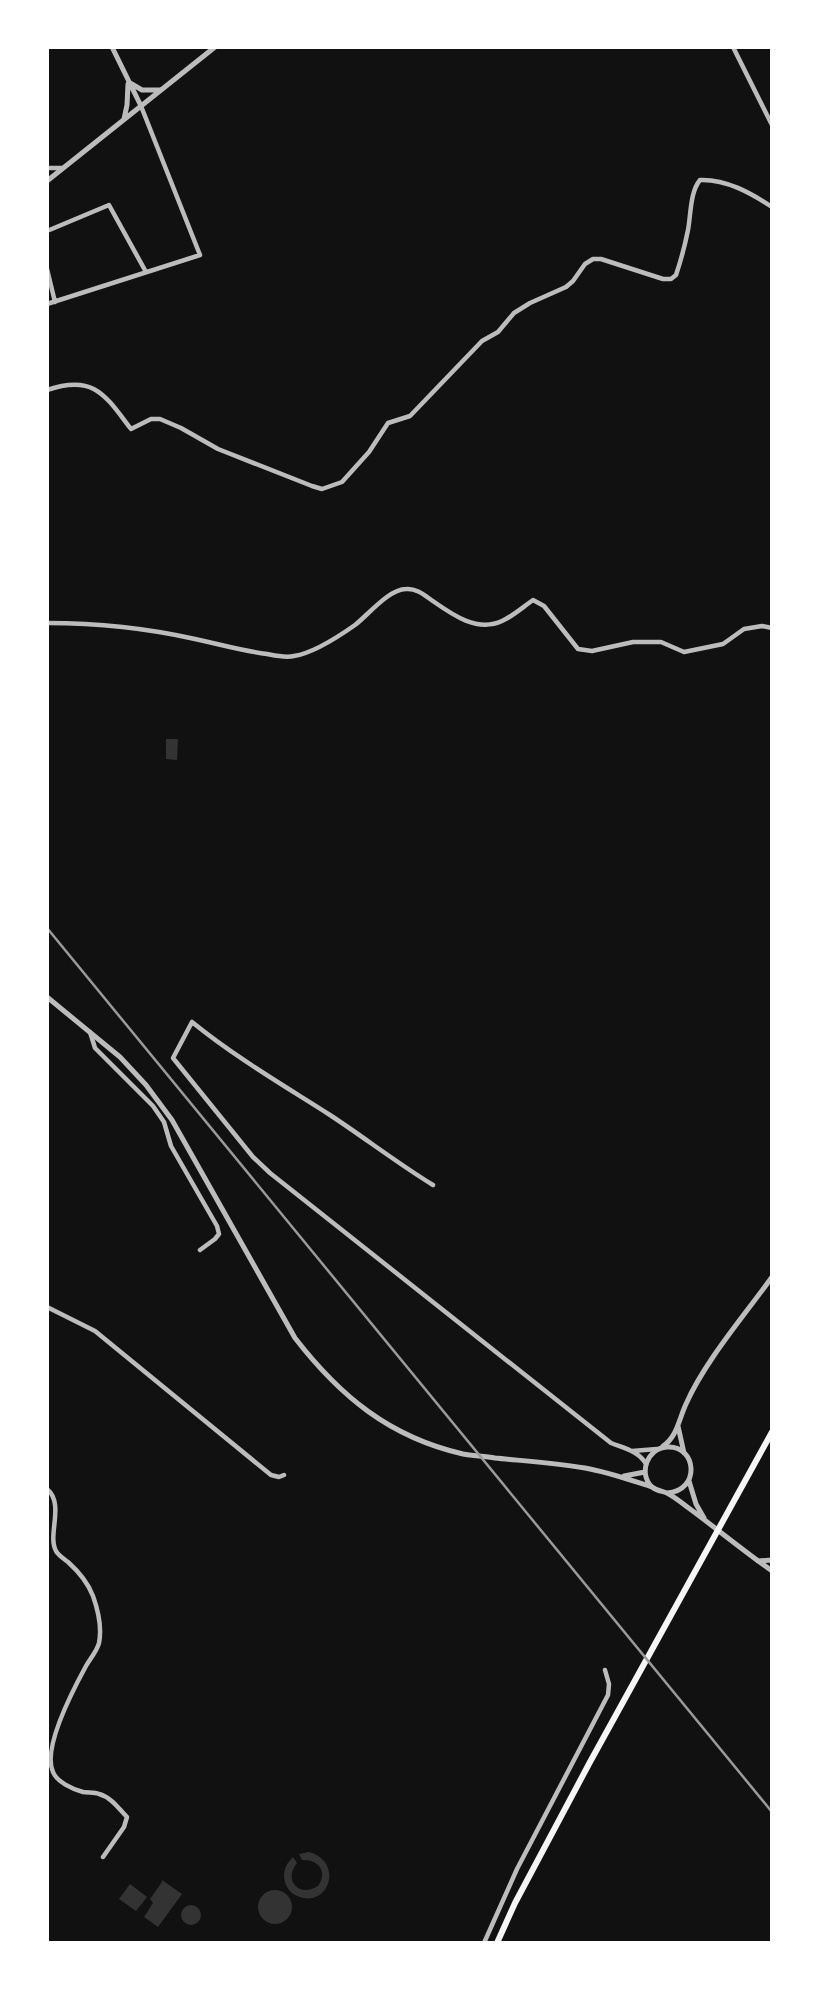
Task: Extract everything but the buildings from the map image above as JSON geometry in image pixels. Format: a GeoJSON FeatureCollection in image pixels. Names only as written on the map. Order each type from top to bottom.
{"type":"FeatureCollection","features":[{"type":"Feature","properties":{"kind":"main road"},"geometry":{"type":"LineString","coordinates":[[497,1943],[515,1903],[590,1762],[772,1432]]}},
{"type":"Feature","properties":{"kind":"street"},"geometry":{"type":"LineString","coordinates":[[47,304],[200,255],[141,106],[112,47]]}},
{"type":"Feature","properties":{"kind":"street"},"geometry":{"type":"LineString","coordinates":[[47,181],[215,47]]}},
{"type":"Feature","properties":{"kind":"street"},"geometry":{"type":"LineString","coordinates":[[733,47],[772,125]]}},
{"type":"Feature","properties":{"kind":"street"},"geometry":{"type":"LineString","coordinates":[[128,81],[142,90],[162,89]]}},
{"type":"Feature","properties":{"kind":"street"},"geometry":{"type":"LineString","coordinates":[[122,122],[127,105],[128,81]]}},
{"type":"Feature","properties":{"kind":"street"},"geometry":{"type":"LineString","coordinates":[[47,168],[63,168]]}},
{"type":"Feature","properties":{"kind":"street"},"geometry":{"type":"LineString","coordinates":[[47,390],[65,384],[90,387],[106,396],[131,429],[151,419],[160,419],[218,449],[322,489],[342,482],[350,475],[388,424],[410,416],[482,341],[498,332],[514,313],[566,287],[593,259],[601,259],[663,279],[671,279],[676,275],[688,231],[694,192],[700,180],[744,189],[772,207]]}},
{"type":"Feature","properties":{"kind":"street"},"geometry":{"type":"LineString","coordinates":[[47,231],[109,205],[146,272]]}},
{"type":"Feature","properties":{"kind":"street"},"geometry":{"type":"LineString","coordinates":[[47,269],[55,302]]}},
{"type":"Feature","properties":{"kind":"street"},"geometry":{"type":"LineString","coordinates":[[47,623],[89,624],[152,631],[246,652],[286,657],[309,652],[334,638],[353,626],[388,596],[408,588],[457,618],[481,624],[494,624],[504,620],[533,600],[544,606],[578,649],[593,651],[633,642],[661,642],[684,652],[723,644],[744,629],[762,625],[772,628]]}},
{"type":"Feature","properties":{"kind":"street"},"geometry":{"type":"LineString","coordinates":[[47,997],[120,1057],[172,1119],[295,1338],[337,1388],[397,1430],[429,1443],[464,1454],[587,1468],[620,1476],[667,1493],[772,1572]]}},
{"type":"Feature","properties":{"kind":"street"},"geometry":{"type":"LineString","coordinates":[[433,1185],[219,1044],[192,1022],[173,1058],[253,1157],[611,1443],[631,1451],[646,1464]]}},
{"type":"Feature","properties":{"kind":"street"},"geometry":{"type":"LineString","coordinates":[[90,1032],[94,1048],[153,1106],[164,1122],[171,1146],[217,1226],[219,1234],[200,1250]]}},
{"type":"Feature","properties":{"kind":"street"},"geometry":{"type":"LineString","coordinates":[[652,1487],[645,1472],[650,1455],[670,1442],[696,1381],[772,1277]]}},
{"type":"Feature","properties":{"kind":"street"},"geometry":{"type":"LineString","coordinates":[[47,1307],[95,1331],[271,1475],[284,1475]]}},
{"type":"Feature","properties":{"kind":"street"},"geometry":{"type":"LineString","coordinates":[[678,1426],[684,1453]]}},
{"type":"Feature","properties":{"kind":"street"},"geometry":{"type":"LineString","coordinates":[[631,1451],[676,1448],[684,1453],[691,1468],[689,1481],[696,1504],[706,1521]]}},
{"type":"Feature","properties":{"kind":"street"},"geometry":{"type":"LineString","coordinates":[[620,1476],[645,1472]]}},
{"type":"Feature","properties":{"kind":"street"},"geometry":{"type":"LineString","coordinates":[[667,1493],[679,1490],[689,1481]]}},
{"type":"Feature","properties":{"kind":"street"},"geometry":{"type":"LineString","coordinates":[[47,1489],[52,1493],[54,1503],[53,1541],[56,1551],[87,1583],[93,1596],[100,1629],[98,1646],[71,1695],[58,1726],[51,1764],[53,1774],[71,1788],[100,1794],[114,1803],[127,1817],[124,1827],[103,1857]]}},
{"type":"Feature","properties":{"kind":"street"},"geometry":{"type":"LineString","coordinates":[[758,1561],[772,1560]]}},
{"type":"Feature","properties":{"kind":"street"},"geometry":{"type":"LineString","coordinates":[[484,1943],[517,1869],[608,1695],[609,1684],[605,1670]]}},
{"type":"Feature","properties":{"kind":"shaded area"},"geometry":{"type":"Polygon","coordinates":[[[166,739],[178,739],[177,760],[166,759],[166,739]]]}},
{"type":"Feature","properties":{"kind":"shaded area"},"geometry":{"type":"Polygon","coordinates":[[[309,1852],[320,1857],[329,1873],[325,1890],[319,1896],[310,1898],[292,1893],[286,1885],[284,1875],[293,1857],[297,1863],[292,1875],[295,1885],[305,1890],[318,1886],[322,1876],[320,1867],[308,1860],[302,1860],[299,1854],[309,1852]]]}},
{"type":"Feature","properties":{"kind":"shaded area"},"geometry":{"type":"Polygon","coordinates":[[[162,1880],[182,1894],[158,1927],[144,1917],[153,1903],[150,1899],[162,1880]]]}},
{"type":"Feature","properties":{"kind":"shaded area"},"geometry":{"type":"Polygon","coordinates":[[[130,1884],[147,1897],[136,1911],[119,1899],[130,1884]]]}},
{"type":"Feature","properties":{"kind":"shaded area"},"geometry":{"type":"Polygon","coordinates":[[[275,1890],[287,1895],[292,1907],[287,1919],[275,1924],[263,1919],[258,1907],[263,1895],[275,1890]]]}},
{"type":"Feature","properties":{"kind":"shaded area"},"geometry":{"type":"Polygon","coordinates":[[[191,1905],[198,1908],[201,1915],[198,1922],[191,1925],[184,1922],[181,1915],[184,1908],[191,1905]]]}},
{"type":"Feature","properties":{"kind":"railway"},"geometry":{"type":"LineString","coordinates":[[47,928],[772,1812]]}}]}
